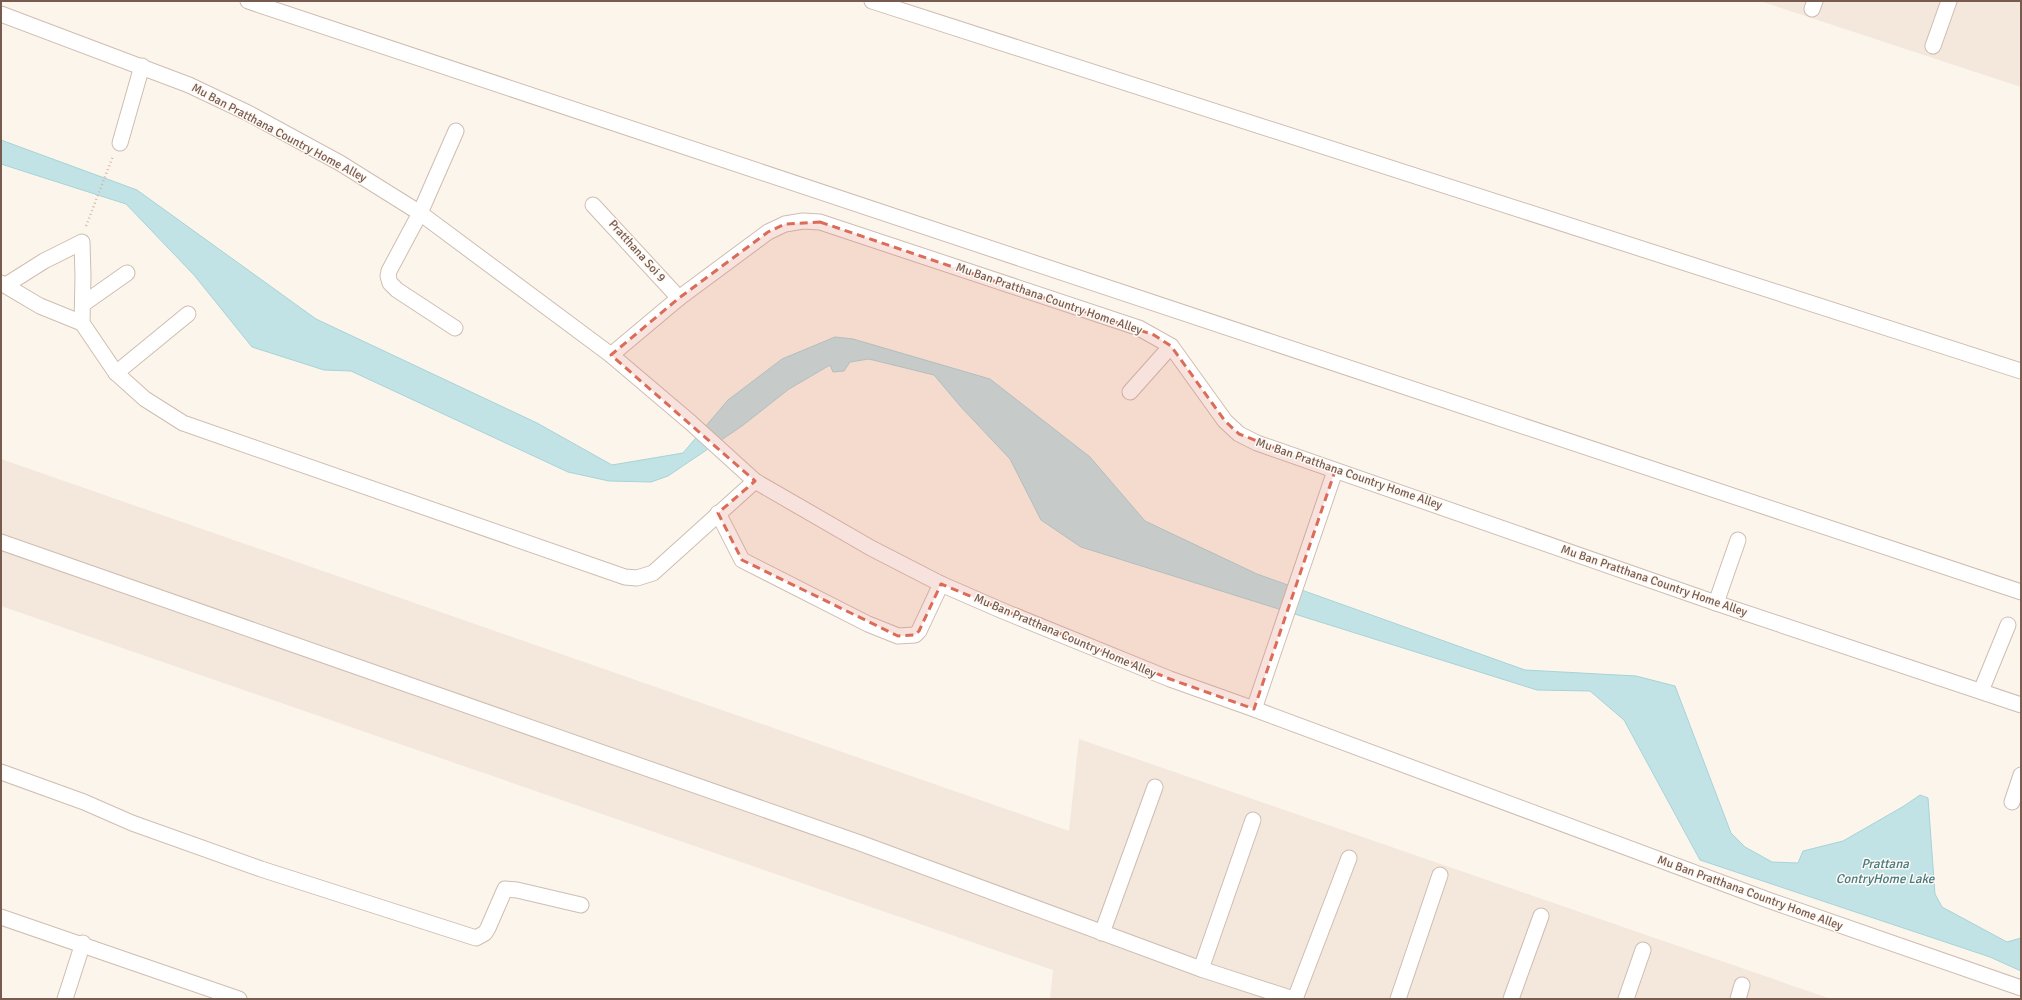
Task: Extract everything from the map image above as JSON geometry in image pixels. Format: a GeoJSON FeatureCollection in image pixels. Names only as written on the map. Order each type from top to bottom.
{"type":"FeatureCollection","features":[{"type":"Feature","properties":{"kind":"street"},"geometry":{"type":"LineString","coordinates":[[248,1],[2021,592]]}},
{"type":"Feature","properties":{"kind":"street"},"geometry":{"type":"LineString","coordinates":[[872,1],[2021,371]]}},
{"type":"Feature","properties":{"kind":"street"},"geometry":{"type":"LineString","coordinates":[[1933,46],[1949,1]]}},
{"type":"Feature","properties":{"kind":"street","name":"Mu Ban Pratthana Country Home Alley"},"geometry":{"type":"LineString","coordinates":[[1,14],[189,85],[248,113],[340,163],[420,213],[610,355],[690,422],[719,450],[755,481],[871,548],[941,584],[1170,679],[1768,900],[2021,988]]}},
{"type":"Feature","properties":{"kind":"street"},"geometry":{"type":"LineString","coordinates":[[120,142],[142,66]]}},
{"type":"Feature","properties":{"kind":"street"},"geometry":{"type":"LineString","coordinates":[[456,131],[420,213],[392,264],[388,276],[390,283],[397,290],[456,328]]}},
{"type":"Feature","properties":{"kind":"street","name":"Pratthana Soi 9"},"geometry":{"type":"LineString","coordinates":[[593,204],[679,298]]}},
{"type":"Feature","properties":{"kind":"street","name":"Mu Ban Pratthana Country Home Alley"},"geometry":{"type":"LineString","coordinates":[[610,355],[679,298],[768,232],[785,224],[803,221],[820,222],[1140,328],[1171,346],[1225,421],[1239,434],[1257,443],[1716,603],[2021,705]]}},
{"type":"Feature","properties":{"kind":"street"},"geometry":{"type":"LineString","coordinates":[[82,323],[82,242],[3,284],[40,306],[82,323],[116,373],[144,399],[183,423],[625,578],[637,578],[653,573],[755,481]]}},
{"type":"Feature","properties":{"kind":"street"},"geometry":{"type":"LineString","coordinates":[[83,304],[127,273]]}},
{"type":"Feature","properties":{"kind":"street"},"geometry":{"type":"LineString","coordinates":[[116,373],[188,314]]}},
{"type":"Feature","properties":{"kind":"street"},"geometry":{"type":"LineString","coordinates":[[1130,392],[1171,346]]}},
{"type":"Feature","properties":{"kind":"street"},"geometry":{"type":"LineString","coordinates":[[1254,709],[1302,564],[1335,471]]}},
{"type":"Feature","properties":{"kind":"street"},"geometry":{"type":"LineString","coordinates":[[718,513],[742,560],[868,624],[898,636],[915,635],[919,631],[941,584]]}},
{"type":"Feature","properties":{"kind":"street"},"geometry":{"type":"LineString","coordinates":[[1716,603],[1738,540]]}},
{"type":"Feature","properties":{"kind":"street"},"geometry":{"type":"LineString","coordinates":[[1,542],[860,843],[1275,996],[1294,999],[1349,858]]}},
{"type":"Feature","properties":{"kind":"street"},"geometry":{"type":"LineString","coordinates":[[1981,691],[2008,625]]}},
{"type":"Feature","properties":{"kind":"street"},"geometry":{"type":"LineString","coordinates":[[1,772],[261,869],[476,938],[485,933],[488,928],[504,889],[517,890],[582,906]]}},
{"type":"Feature","properties":{"kind":"street"},"geometry":{"type":"LineString","coordinates":[[2012,802],[2021,775]]}},
{"type":"Feature","properties":{"kind":"street"},"geometry":{"type":"LineString","coordinates":[[1102,933],[1155,787]]}},
{"type":"Feature","properties":{"kind":"street"},"geometry":{"type":"LineString","coordinates":[[1201,969],[1253,820]]}},
{"type":"Feature","properties":{"kind":"street"},"geometry":{"type":"LineString","coordinates":[[1398,999],[1440,875]]}},
{"type":"Feature","properties":{"kind":"street"},"geometry":{"type":"LineString","coordinates":[[1511,999],[1541,916]]}},
{"type":"Feature","properties":{"kind":"street"},"geometry":{"type":"LineString","coordinates":[[1,917],[239,999]]}},
{"type":"Feature","properties":{"kind":"street"},"geometry":{"type":"LineString","coordinates":[[65,999],[82,944]]}},
{"type":"Feature","properties":{"kind":"street"},"geometry":{"type":"LineString","coordinates":[[1626,999],[1643,950]]}},
{"type":"Feature","properties":{"kind":"path"},"geometry":{"type":"LineString","coordinates":[[90,214],[110,163]]}},
{"type":"Feature","properties":{"kind":"highlighted area"},"geometry":{"type":"Polygon","coordinates":[[[820,222],[1154,335],[1171,346],[1225,421],[1239,434],[1335,471],[1254,709],[1170,679],[941,584],[919,631],[915,635],[898,636],[742,560],[718,513],[755,481],[611,355],[679,298],[768,232],[785,224],[820,222]]]}},
{"type":"Feature","properties":{"kind":"shaded area"},"geometry":{"type":"Polygon","coordinates":[[[1760,1],[2021,1],[2021,87],[1760,1]]]}},
{"type":"Feature","properties":{"kind":"shaded area"},"geometry":{"type":"Polygon","coordinates":[[[1,459],[1069,831],[1079,739],[1831,999],[1050,999],[1053,970],[1,606],[1,459]]]}},
{"type":"Feature","properties":{"kind":"water","name":"Prattana ContryHome Lake"},"geometry":{"type":"Polygon","coordinates":[[[1,140],[137,190],[316,319],[537,423],[612,465],[683,453],[728,400],[782,359],[835,337],[853,339],[990,379],[1090,457],[1145,521],[1257,574],[1525,670],[1636,676],[1675,686],[1731,833],[1745,847],[1772,862],[1798,863],[1803,851],[1843,841],[1904,806],[1920,795],[1928,798],[1935,894],[1942,907],[2007,942],[2021,938],[2021,971],[1990,957],[1700,860],[1624,720],[1590,691],[1537,690],[1081,547],[1041,520],[1010,459],[961,407],[934,375],[869,359],[850,362],[844,371],[833,372],[830,365],[789,389],[742,426],[668,476],[651,482],[609,481],[568,472],[351,371],[324,370],[252,347],[194,275],[126,204],[1,164],[1,140]]]}}]}
